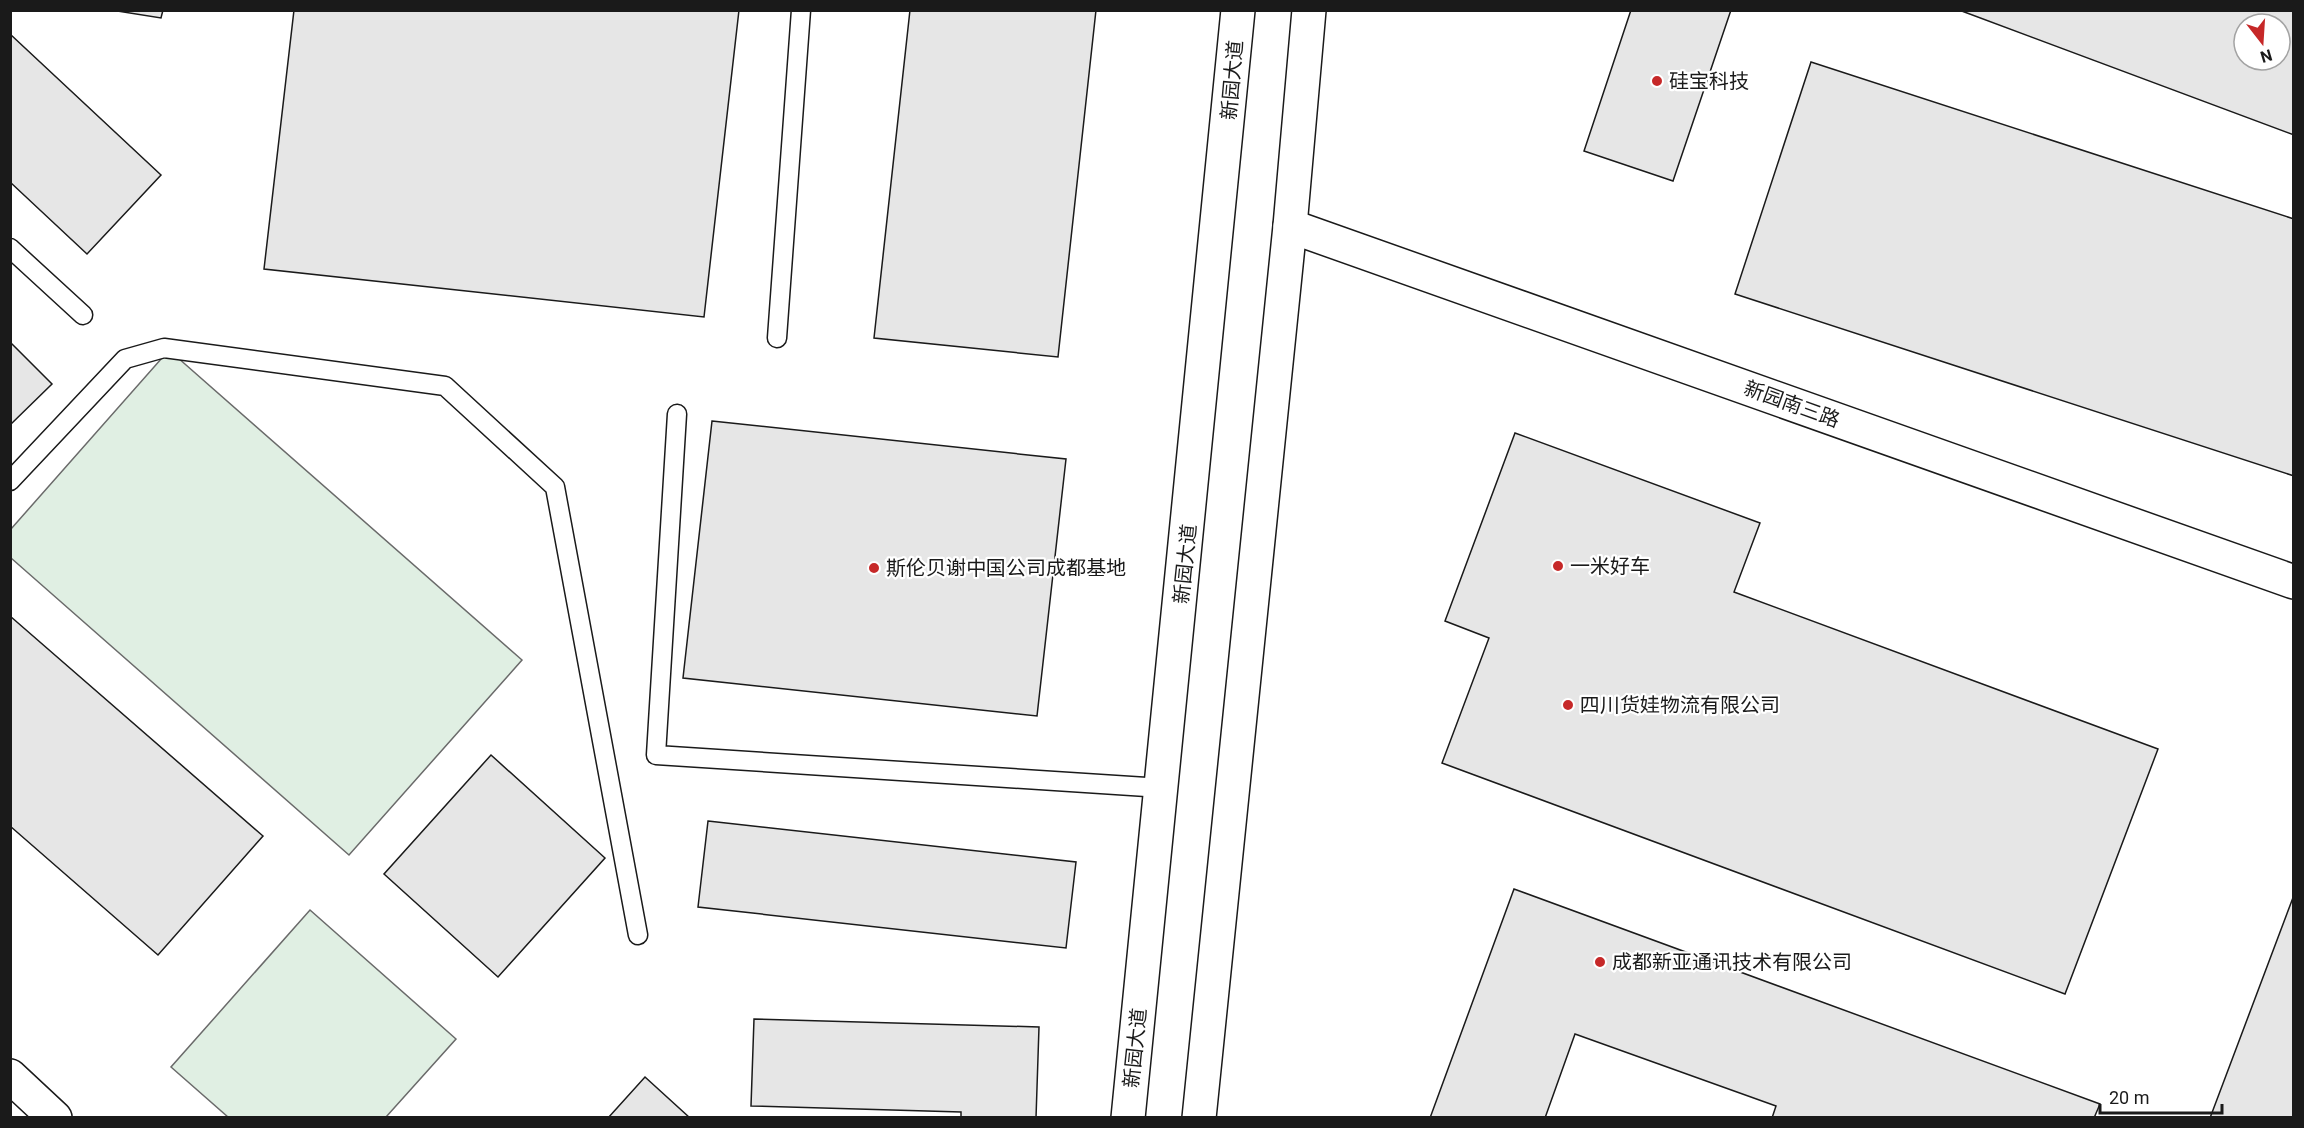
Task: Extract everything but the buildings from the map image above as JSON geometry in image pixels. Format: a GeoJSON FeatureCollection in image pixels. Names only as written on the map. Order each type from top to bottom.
{"type":"FeatureCollection","features":[{"type":"Feature","properties":{"kind":"street","name":"新园大道"},"geometry":{"type":"LineString","coordinates":[[1128,1118],[1239,10]]}},
{"type":"Feature","properties":{"kind":"street"},"geometry":{"type":"LineString","coordinates":[[1198,1118],[1290,226],[1309,10]]}},
{"type":"Feature","properties":{"kind":"street","name":"新园南三路"},"geometry":{"type":"LineString","coordinates":[[1290,226],[2294,582]]}},
{"type":"Feature","properties":{"kind":"street"},"geometry":{"type":"LineString","coordinates":[[10,1076],[55,1118]]}},
{"type":"Feature","properties":{"kind":"lane"},"geometry":{"type":"LineString","coordinates":[[777,338],[801,10]]}},
{"type":"Feature","properties":{"kind":"lane"},"geometry":{"type":"LineString","coordinates":[[10,248],[83,315]]}},
{"type":"Feature","properties":{"kind":"lane"},"geometry":{"type":"LineString","coordinates":[[10,481],[125,359],[164,348],[445,386],[555,487],[638,935]]}},
{"type":"Feature","properties":{"kind":"lane"},"geometry":{"type":"LineString","coordinates":[[677,414],[656,756],[1162,788]]}},
{"type":"Feature","properties":{"kind":"green space"},"geometry":{"type":"Polygon","coordinates":[[[169,350],[522,660],[349,855],[11,558],[11,529],[169,350]]]}},
{"type":"Feature","properties":{"kind":"green space"},"geometry":{"type":"Polygon","coordinates":[[[310,910],[456,1039],[386,1117],[228,1117],[171,1067],[310,910]]]}},
{"type":"Feature","properties":{"kind":"place","name":"硅宝科技"},"geometry":{"type":"Point","coordinates":[1657,81]}},
{"type":"Feature","properties":{"kind":"place","name":"一米好车"},"geometry":{"type":"Point","coordinates":[1558,566]}},
{"type":"Feature","properties":{"kind":"place","name":"斯伦贝谢中国公司成都基地"},"geometry":{"type":"Point","coordinates":[874,568]}},
{"type":"Feature","properties":{"kind":"place","name":"四川货娃物流有限公司"},"geometry":{"type":"Point","coordinates":[1568,705]}},
{"type":"Feature","properties":{"kind":"place","name":"成都新亚通讯技术有限公司"},"geometry":{"type":"Point","coordinates":[1600,962]}}]}
